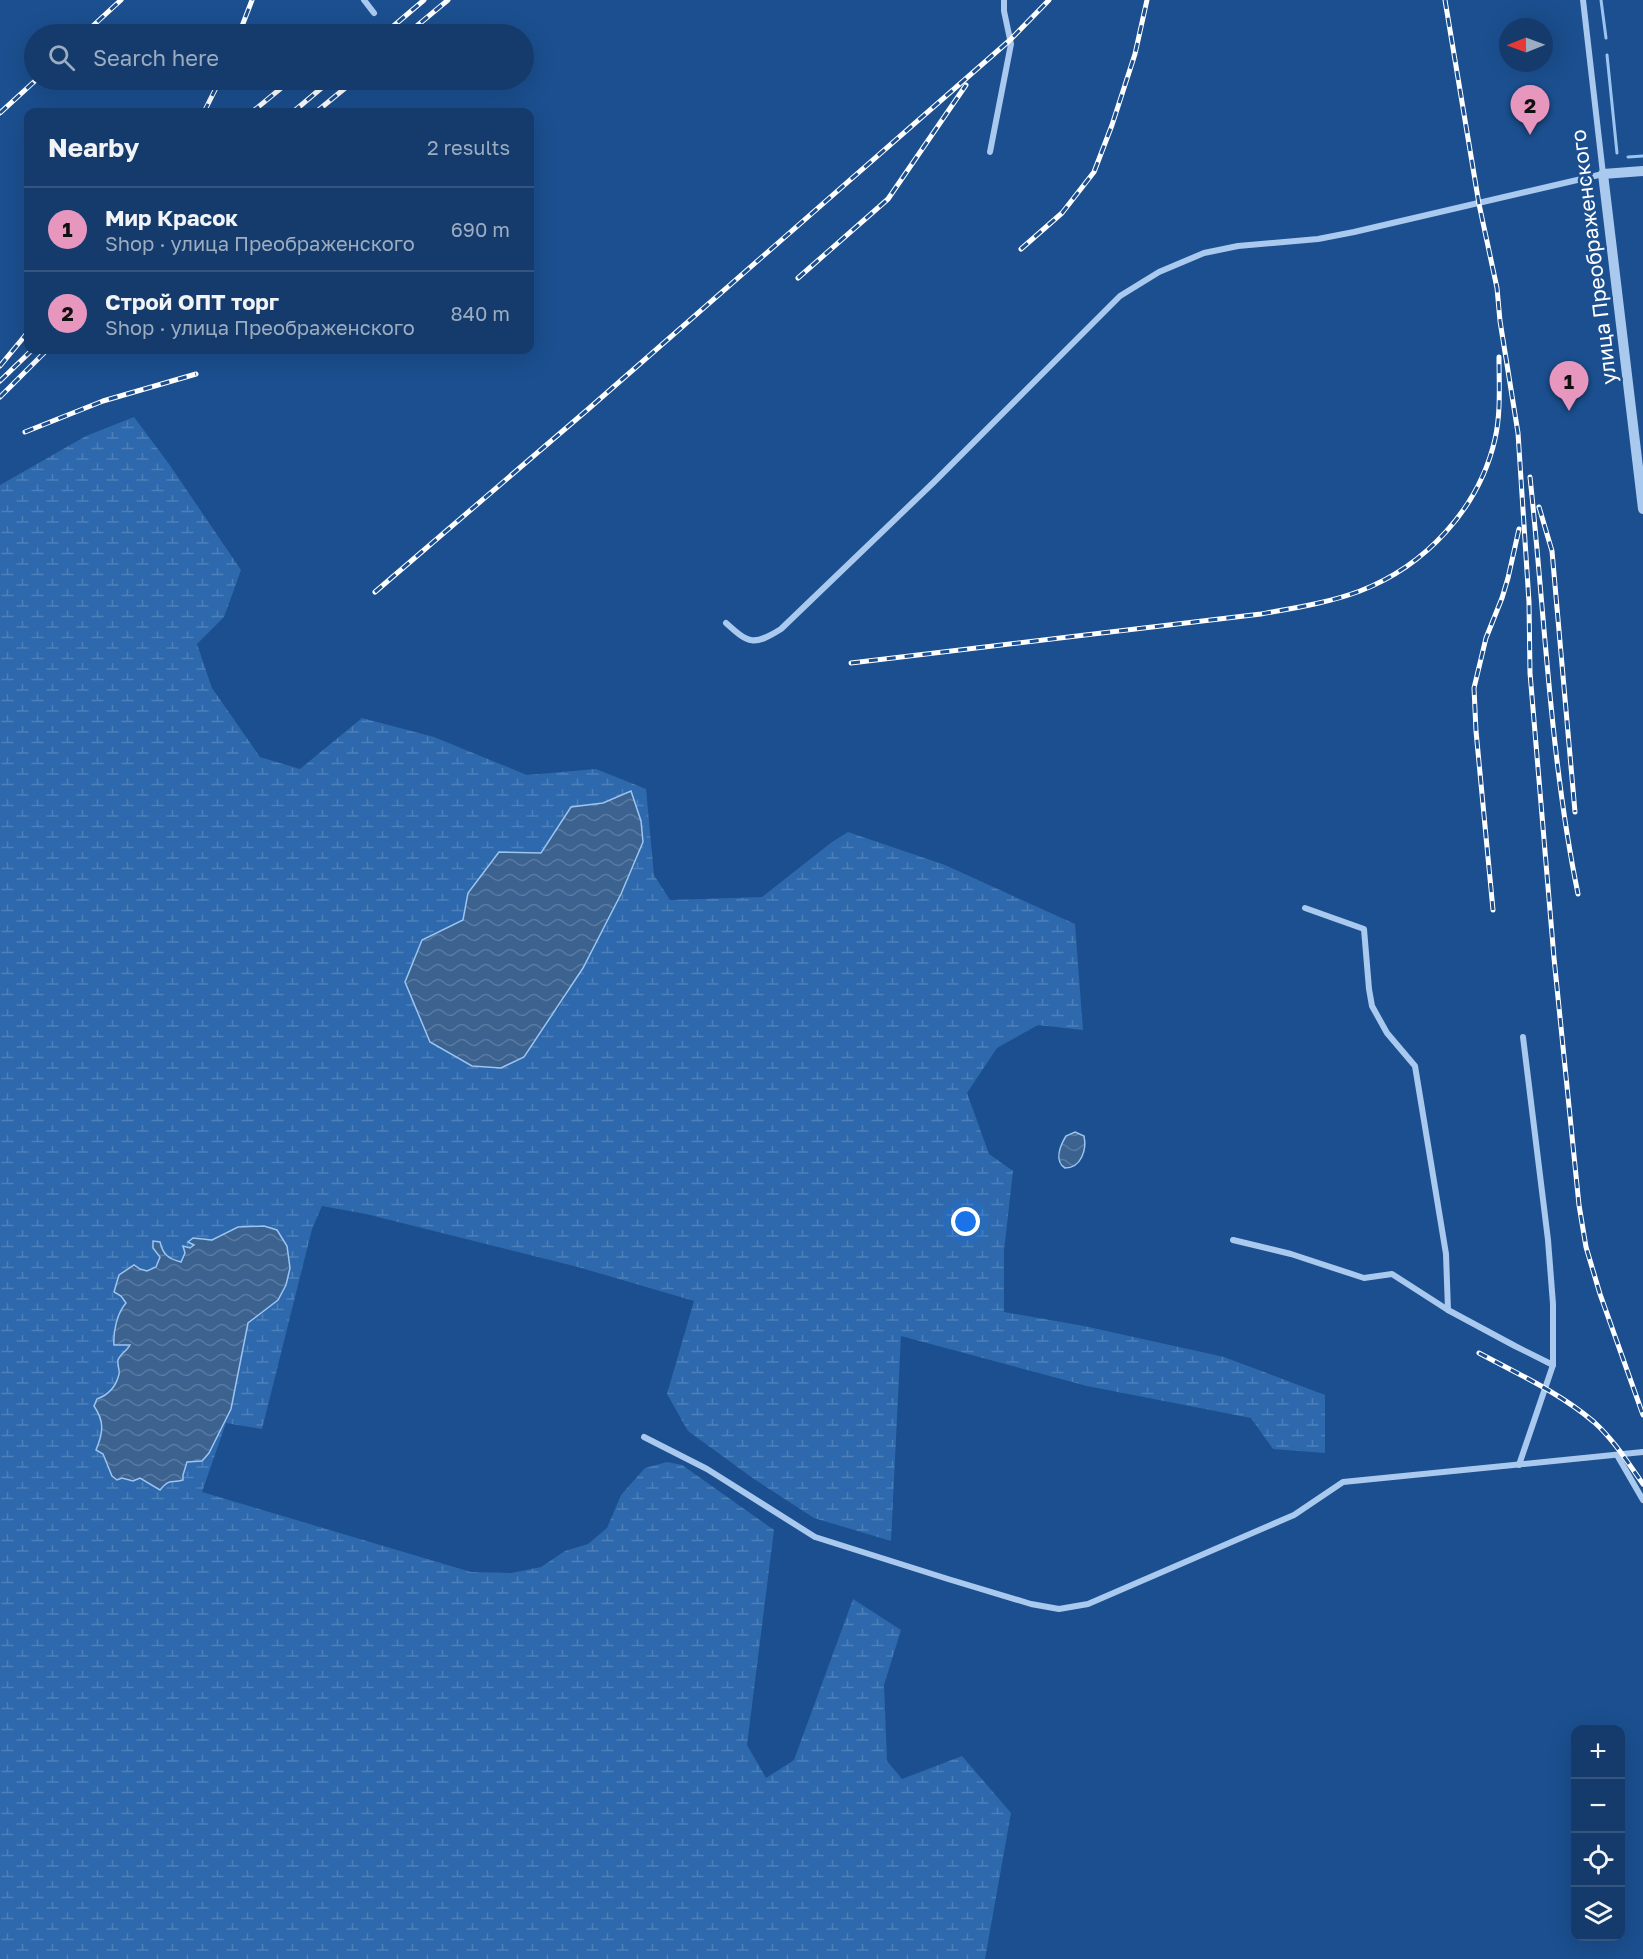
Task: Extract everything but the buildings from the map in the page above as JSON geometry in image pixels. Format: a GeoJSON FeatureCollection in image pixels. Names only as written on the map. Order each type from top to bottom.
{"type":"FeatureCollection","features":[{"type":"Feature","properties":{"kind":"street"},"geometry":{"type":"LineString","coordinates":[[364,0],[374,13]]}},
{"type":"Feature","properties":{"kind":"street"},"geometry":{"type":"LineString","coordinates":[[990,152],[1011,44],[1004,0]]}},
{"type":"Feature","properties":{"kind":"street","name":"улица Преображенского"},"geometry":{"type":"LineString","coordinates":[[1583,0],[1643,509]]}},
{"type":"Feature","properties":{"kind":"street"},"geometry":{"type":"LineString","coordinates":[[726,623],[741,637],[748,640],[767,638],[781,629],[926,490],[1120,296],[1159,272],[1204,253],[1238,246],[1318,239],[1602,174],[1643,171]]}},
{"type":"Feature","properties":{"kind":"street"},"geometry":{"type":"LineString","coordinates":[[1305,908],[1364,929],[1372,1006],[1387,1033],[1415,1066],[1446,1254],[1448,1310]]}},
{"type":"Feature","properties":{"kind":"street"},"geometry":{"type":"LineString","coordinates":[[1519,1465],[1553,1365],[1553,1304],[1548,1240],[1522,1037]]}},
{"type":"Feature","properties":{"kind":"street"},"geometry":{"type":"LineString","coordinates":[[1233,1240],[1292,1254],[1364,1278],[1392,1274],[1448,1310],[1553,1365]]}},
{"type":"Feature","properties":{"kind":"street"},"geometry":{"type":"LineString","coordinates":[[644,1437],[707,1469],[815,1537],[1031,1604],[1059,1609],[1088,1604],[1283,1520],[1343,1482],[1643,1452]]}},
{"type":"Feature","properties":{"kind":"street"},"geometry":{"type":"LineString","coordinates":[[1617,1455],[1643,1500]]}},
{"type":"Feature","properties":{"kind":"green space"},"geometry":{"type":"Polygon","coordinates":[[[134,417],[241,570],[224,617],[197,644],[212,688],[260,757],[300,769],[362,718],[434,737],[527,775],[596,769],[646,789],[654,875],[670,900],[762,897],[848,832],[945,865],[1075,924],[1083,1030],[1038,1025],[997,1048],[967,1093],[989,1154],[1013,1171],[1004,1251],[1004,1312],[1084,1326],[1224,1357],[1325,1395],[1325,1453],[1273,1449],[1251,1418],[1087,1386],[901,1336],[891,1541],[814,1518],[754,1479],[688,1431],[667,1394],[694,1301],[578,1267],[366,1214],[322,1206],[312,1229],[262,1429],[226,1423],[202,1492],[471,1572],[511,1573],[541,1567],[565,1551],[588,1544],[607,1528],[621,1495],[645,1468],[667,1462],[682,1465],[774,1530],[747,1745],[766,1778],[794,1760],[853,1599],[901,1630],[884,1685],[887,1761],[902,1779],[962,1756],[1011,1813],[985,1959],[0,1959],[0,485],[86,436],[134,417]],[[631,792],[603,803],[571,807],[541,853],[463,920],[422,940],[557,1010],[583,968],[621,894],[631,792]],[[238,1227],[212,1240],[193,1238],[189,1242],[194,1245],[190,1248],[184,1246],[185,1253],[181,1262],[153,1248],[160,1257],[156,1267],[147,1271],[140,1269],[119,1275],[114,1292],[126,1303],[116,1322],[114,1345],[130,1344],[118,1362],[118,1374],[114,1385],[97,1399],[102,1429],[96,1450],[103,1454],[107,1466],[122,1478],[140,1478],[152,1485],[166,1484],[173,1480],[179,1481],[187,1462],[202,1461],[209,1453],[235,1383],[248,1323],[286,1285],[290,1267],[287,1246],[238,1227]]]}},
{"type":"Feature","properties":{"kind":"water"},"geometry":{"type":"Polygon","coordinates":[[[631,791],[641,821],[643,842],[621,894],[583,968],[524,1057],[501,1068],[472,1066],[430,1042],[405,982],[422,940],[463,920],[468,893],[499,852],[541,853],[571,807],[603,803],[631,791]]]}},
{"type":"Feature","properties":{"kind":"water"},"geometry":{"type":"Polygon","coordinates":[[[1075,1132],[1084,1136],[1084,1152],[1079,1162],[1065,1168],[1060,1161],[1060,1149],[1066,1136],[1075,1132]]]}},
{"type":"Feature","properties":{"kind":"water"},"geometry":{"type":"Polygon","coordinates":[[[264,1226],[277,1230],[287,1246],[290,1268],[286,1285],[278,1300],[248,1323],[231,1409],[209,1453],[202,1461],[187,1462],[183,1480],[169,1482],[160,1490],[140,1478],[133,1481],[122,1478],[117,1480],[112,1476],[103,1454],[96,1450],[102,1428],[100,1417],[94,1406],[97,1399],[114,1387],[119,1372],[118,1360],[130,1345],[114,1345],[116,1323],[126,1303],[114,1292],[119,1275],[134,1265],[147,1271],[156,1267],[160,1257],[153,1248],[153,1241],[160,1242],[167,1256],[181,1262],[185,1253],[183,1246],[190,1248],[194,1245],[188,1242],[193,1238],[212,1240],[238,1227],[264,1226]]]}},
{"type":"Feature","properties":{"kind":"waterway"},"geometry":{"type":"LineString","coordinates":[[1601,0],[1606,38]]}},
{"type":"Feature","properties":{"kind":"waterway"},"geometry":{"type":"LineString","coordinates":[[1607,55],[1617,153]]}},
{"type":"Feature","properties":{"kind":"waterway"},"geometry":{"type":"LineString","coordinates":[[1628,157],[1643,156]]}},
{"type":"Feature","properties":{"kind":"railway"},"geometry":{"type":"LineString","coordinates":[[95,24],[121,0]]}},
{"type":"Feature","properties":{"kind":"railway"},"geometry":{"type":"LineString","coordinates":[[243,24],[252,0]]}},
{"type":"Feature","properties":{"kind":"railway"},"geometry":{"type":"LineString","coordinates":[[396,24],[424,0]]}},
{"type":"Feature","properties":{"kind":"railway"},"geometry":{"type":"LineString","coordinates":[[419,24],[448,0]]}},
{"type":"Feature","properties":{"kind":"railway"},"geometry":{"type":"LineString","coordinates":[[375,592],[586,411],[1010,40],[1049,0]]}},
{"type":"Feature","properties":{"kind":"railway"},"geometry":{"type":"LineString","coordinates":[[1021,249],[1062,213],[1094,172],[1135,54],[1147,0]]}},
{"type":"Feature","properties":{"kind":"railway"},"geometry":{"type":"LineString","coordinates":[[1445,0],[1479,204],[1497,288],[1518,433],[1529,602],[1530,673],[1554,958],[1579,1205],[1586,1247],[1600,1294],[1643,1415]]}},
{"type":"Feature","properties":{"kind":"railway"},"geometry":{"type":"LineString","coordinates":[[798,278],[888,199],[966,85]]}},
{"type":"Feature","properties":{"kind":"railway"},"geometry":{"type":"LineString","coordinates":[[0,113],[25,90]]}},
{"type":"Feature","properties":{"kind":"railway"},"geometry":{"type":"LineString","coordinates":[[206,108],[215,90]]}},
{"type":"Feature","properties":{"kind":"railway"},"geometry":{"type":"LineString","coordinates":[[257,108],[279,90]]}},
{"type":"Feature","properties":{"kind":"railway"},"geometry":{"type":"LineString","coordinates":[[298,108],[319,90]]}},
{"type":"Feature","properties":{"kind":"railway"},"geometry":{"type":"LineString","coordinates":[[321,108],[343,90]]}},
{"type":"Feature","properties":{"kind":"railway"},"geometry":{"type":"LineString","coordinates":[[0,366],[24,337]]}},
{"type":"Feature","properties":{"kind":"railway"},"geometry":{"type":"LineString","coordinates":[[0,381],[28,354]]}},
{"type":"Feature","properties":{"kind":"railway"},"geometry":{"type":"LineString","coordinates":[[0,397],[43,354]]}},
{"type":"Feature","properties":{"kind":"railway"},"geometry":{"type":"LineString","coordinates":[[851,663],[1261,614],[1336,599],[1384,580],[1406,567],[1446,532],[1476,489],[1487,465],[1497,429],[1499,357]]}},
{"type":"Feature","properties":{"kind":"railway"},"geometry":{"type":"LineString","coordinates":[[25,432],[103,401],[196,374]]}},
{"type":"Feature","properties":{"kind":"railway"},"geometry":{"type":"LineString","coordinates":[[1530,477],[1554,739],[1578,894]]}},
{"type":"Feature","properties":{"kind":"railway"},"geometry":{"type":"LineString","coordinates":[[1539,507],[1552,551],[1575,812]]}},
{"type":"Feature","properties":{"kind":"railway"},"geometry":{"type":"LineString","coordinates":[[1493,910],[1474,688],[1486,638],[1508,578],[1519,529]]}},
{"type":"Feature","properties":{"kind":"railway"},"geometry":{"type":"LineString","coordinates":[[1479,1353],[1553,1393],[1594,1422],[1614,1444],[1643,1484]]}},
{"type":"Feature","properties":{"kind":"place","name":"Строй ОПТ торг"},"geometry":{"type":"Point","coordinates":[1530,135]}},
{"type":"Feature","properties":{"kind":"place","name":"Мир Красок"},"geometry":{"type":"Point","coordinates":[1569,411]}}]}
